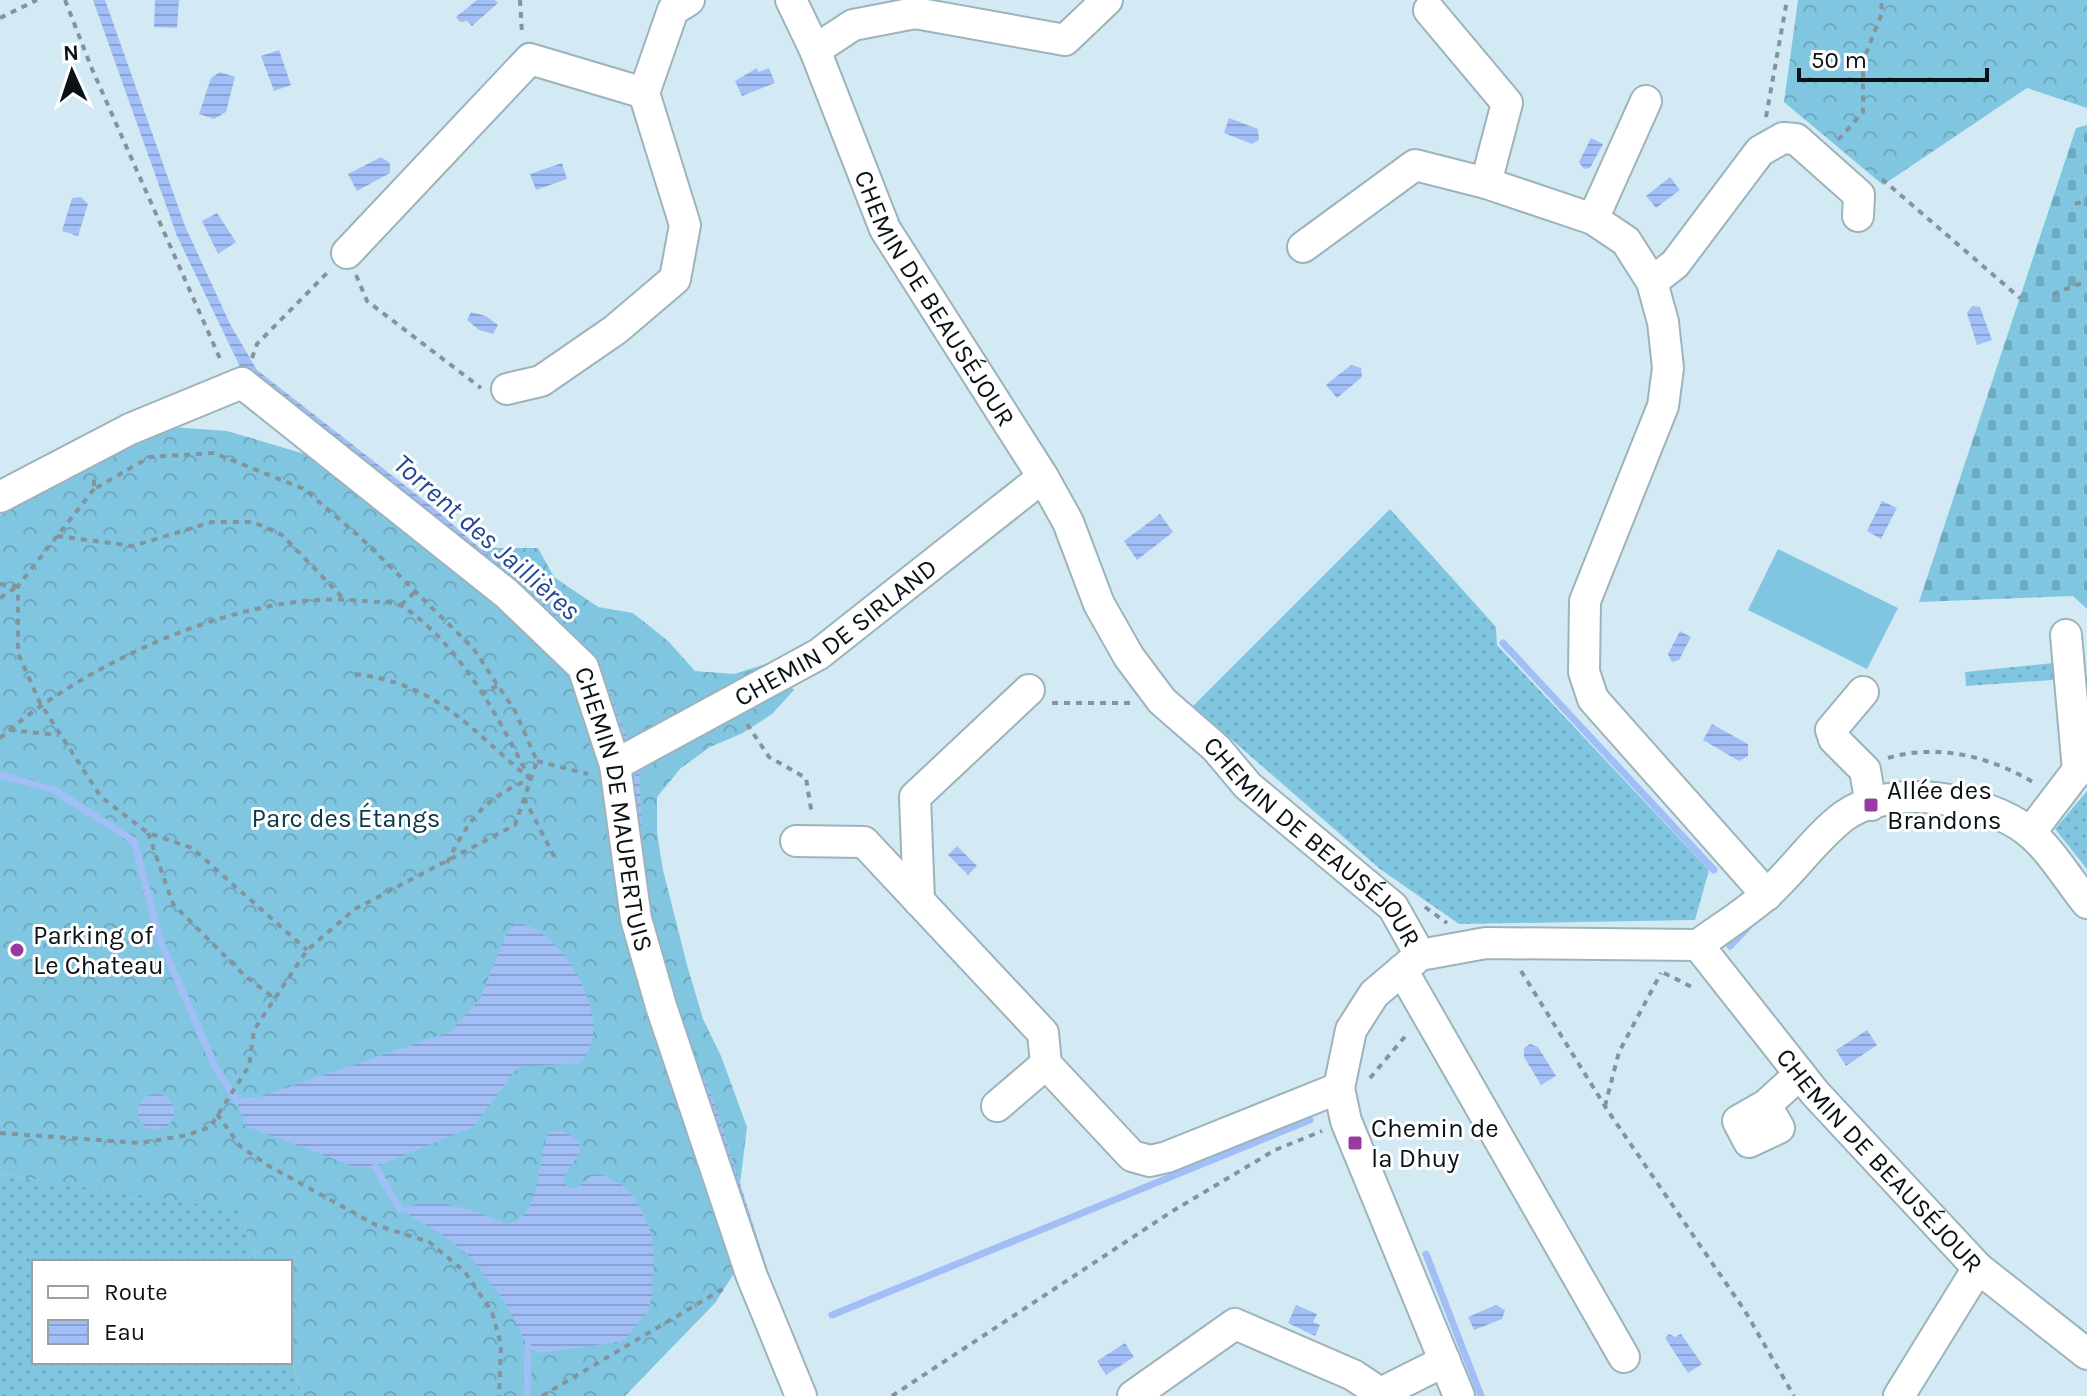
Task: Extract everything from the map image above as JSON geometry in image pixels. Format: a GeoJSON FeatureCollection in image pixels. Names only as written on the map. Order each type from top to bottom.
{"type":"FeatureCollection","features":[{"type":"Feature","properties":{"kind":"street"},"geometry":{"type":"LineString","coordinates":[[507,389],[541,381],[615,330],[675,279],[685,225],[644,93],[673,10],[689,0]]}},
{"type":"Feature","properties":{"kind":"street","name":"CHEMIN DE BEAUSÉJOUR"},"geometry":{"type":"LineString","coordinates":[[791,0],[815,50],[885,229],[1043,477],[1068,522],[1099,604],[1129,657],[1162,701],[1212,744],[1248,786],[1393,907],[1411,962],[1624,1357]]}},
{"type":"Feature","properties":{"kind":"street"},"geometry":{"type":"LineString","coordinates":[[815,50],[860,12],[915,13],[1065,40],[1107,0]]}},
{"type":"Feature","properties":{"kind":"street"},"geometry":{"type":"LineString","coordinates":[[1429,10],[1507,103],[1486,183]]}},
{"type":"Feature","properties":{"kind":"street"},"geometry":{"type":"LineString","coordinates":[[347,253],[530,59],[644,93]]}},
{"type":"Feature","properties":{"kind":"street"},"geometry":{"type":"LineString","coordinates":[[1593,219],[1646,101]]}},
{"type":"Feature","properties":{"kind":"street"},"geometry":{"type":"LineString","coordinates":[[1652,282],[1675,264],[1760,151],[1783,138],[1796,139],[1859,195],[1858,216]]}},
{"type":"Feature","properties":{"kind":"street"},"geometry":{"type":"LineString","coordinates":[[1303,247],[1415,165],[1486,183],[1593,219],[1626,241],[1652,282],[1663,322],[1668,368],[1663,406],[1585,601],[1584,672],[1593,699],[1767,895]]}},
{"type":"Feature","properties":{"kind":"street","name":"CHEMIN DE MAUPERTUIS"},"geometry":{"type":"LineString","coordinates":[[231,385],[242,383],[435,534],[507,594],[583,667],[623,765],[636,919],[661,1006],[751,1274],[801,1396]]}},
{"type":"Feature","properties":{"kind":"street"},"geometry":{"type":"LineString","coordinates":[[0,497],[95,447],[231,385]]}},
{"type":"Feature","properties":{"kind":"street","name":"CHEMIN DE SIRLAND"},"geometry":{"type":"LineString","coordinates":[[623,765],[819,654],[1043,477]]}},
{"type":"Feature","properties":{"kind":"street"},"geometry":{"type":"LineString","coordinates":[[2030,833],[2078,770],[2066,635]]}},
{"type":"Feature","properties":{"kind":"street"},"geometry":{"type":"LineString","coordinates":[[919,901],[915,797],[1029,690]]}},
{"type":"Feature","properties":{"kind":"street"},"geometry":{"type":"LineString","coordinates":[[1863,692],[1831,730],[1834,739],[1865,770],[1871,805]]}},
{"type":"Feature","properties":{"kind":"street"},"geometry":{"type":"LineString","coordinates":[[1698,945],[1767,895],[1845,815],[1871,805],[1909,798],[1949,798],[1995,812],[2030,833],[2087,903]]}},
{"type":"Feature","properties":{"kind":"street"},"geometry":{"type":"LineString","coordinates":[[806,841],[864,842],[1043,1033],[1046,1064],[1132,1156],[1150,1161],[1353,1084]]}},
{"type":"Feature","properties":{"kind":"street","name":"CHEMIN DE BEAUSÉJOUR"},"geometry":{"type":"LineString","coordinates":[[1411,962],[1486,943],[1698,945],[1800,1074],[1978,1268],[2087,1354]]}},
{"type":"Feature","properties":{"kind":"street"},"geometry":{"type":"LineString","coordinates":[[1411,962],[1374,994],[1351,1030],[1353,1084],[1346,1121],[1459,1396]]}},
{"type":"Feature","properties":{"kind":"street"},"geometry":{"type":"LineString","coordinates":[[997,1106],[1046,1064]]}},
{"type":"Feature","properties":{"kind":"street"},"geometry":{"type":"LineString","coordinates":[[1766,1105],[1800,1074]]}},
{"type":"Feature","properties":{"kind":"street"},"geometry":{"type":"LineString","coordinates":[[1899,1396],[1978,1268]]}},
{"type":"Feature","properties":{"kind":"street"},"geometry":{"type":"LineString","coordinates":[[1133,1396],[1235,1324],[1353,1375],[1378,1395],[1445,1361]]}},
{"type":"Feature","properties":{"kind":"path"},"geometry":{"type":"LineString","coordinates":[[0,18],[37,0]]}},
{"type":"Feature","properties":{"kind":"path"},"geometry":{"type":"LineString","coordinates":[[65,0],[92,69],[231,385]]}},
{"type":"Feature","properties":{"kind":"path"},"geometry":{"type":"LineString","coordinates":[[1760,151],[1787,0]]}},
{"type":"Feature","properties":{"kind":"path"},"geometry":{"type":"LineString","coordinates":[[1838,140],[1863,112],[1863,61],[1882,13],[1881,0]]}},
{"type":"Feature","properties":{"kind":"path"},"geometry":{"type":"LineString","coordinates":[[1767,112],[1782,114]]}},
{"type":"Feature","properties":{"kind":"path"},"geometry":{"type":"LineString","coordinates":[[1830,133],[1849,150]]}},
{"type":"Feature","properties":{"kind":"path"},"geometry":{"type":"LineString","coordinates":[[1872,170],[2020,298]]}},
{"type":"Feature","properties":{"kind":"path"},"geometry":{"type":"LineString","coordinates":[[2075,204],[2087,201]]}},
{"type":"Feature","properties":{"kind":"path"},"geometry":{"type":"LineString","coordinates":[[257,344],[347,253],[367,301],[482,389],[507,389]]}},
{"type":"Feature","properties":{"kind":"path"},"geometry":{"type":"LineString","coordinates":[[2053,294],[2087,281]]}},
{"type":"Feature","properties":{"kind":"path"},"geometry":{"type":"LineString","coordinates":[[94,489],[95,447]]}},
{"type":"Feature","properties":{"kind":"path"},"geometry":{"type":"LineString","coordinates":[[0,598],[18,586],[94,489],[150,457],[214,453],[304,489],[416,591],[473,648],[515,711],[537,761],[515,825],[355,909],[307,950],[254,1030],[249,1066],[210,1127],[188,1135],[140,1143],[0,1133]]}},
{"type":"Feature","properties":{"kind":"path"},"geometry":{"type":"LineString","coordinates":[[57,536],[133,546],[212,522],[253,522],[282,535],[344,599]]}},
{"type":"Feature","properties":{"kind":"path"},"geometry":{"type":"LineString","coordinates":[[0,584],[18,586]]}},
{"type":"Feature","properties":{"kind":"path"},"geometry":{"type":"LineString","coordinates":[[18,586],[18,653],[40,703],[101,797],[148,833],[192,848],[307,950]]}},
{"type":"Feature","properties":{"kind":"path"},"geometry":{"type":"LineString","coordinates":[[401,605],[416,591]]}},
{"type":"Feature","properties":{"kind":"path"},"geometry":{"type":"LineString","coordinates":[[0,738],[40,703],[161,637],[289,601],[344,599],[401,605],[458,659],[530,779]]}},
{"type":"Feature","properties":{"kind":"path"},"geometry":{"type":"LineString","coordinates":[[355,674],[390,678],[421,690],[450,709],[530,779]]}},
{"type":"Feature","properties":{"kind":"path"},"geometry":{"type":"LineString","coordinates":[[481,694],[498,685]]}},
{"type":"Feature","properties":{"kind":"path"},"geometry":{"type":"LineString","coordinates":[[1029,690],[1051,703],[1162,701]]}},
{"type":"Feature","properties":{"kind":"path"},"geometry":{"type":"LineString","coordinates":[[9,730],[60,735]]}},
{"type":"Feature","properties":{"kind":"path"},"geometry":{"type":"LineString","coordinates":[[752,732],[769,757],[806,778],[806,841]]}},
{"type":"Feature","properties":{"kind":"path"},"geometry":{"type":"LineString","coordinates":[[1881,762],[1923,751],[1960,753],[2012,769],[2058,798]]}},
{"type":"Feature","properties":{"kind":"path"},"geometry":{"type":"LineString","coordinates":[[537,761],[623,765]]}},
{"type":"Feature","properties":{"kind":"path"},"geometry":{"type":"LineString","coordinates":[[447,863],[468,822],[498,792],[530,779]]}},
{"type":"Feature","properties":{"kind":"path"},"geometry":{"type":"LineString","coordinates":[[524,798],[557,862]]}},
{"type":"Feature","properties":{"kind":"path"},"geometry":{"type":"LineString","coordinates":[[148,833],[173,904],[244,975],[274,998]]}},
{"type":"Feature","properties":{"kind":"path"},"geometry":{"type":"LineString","coordinates":[[1516,964],[1605,1106],[1745,1311],[1794,1396]]}},
{"type":"Feature","properties":{"kind":"path"},"geometry":{"type":"LineString","coordinates":[[1605,1106],[1619,1052],[1662,972]]}},
{"type":"Feature","properties":{"kind":"path"},"geometry":{"type":"LineString","coordinates":[[1353,1084],[1410,1030]]}},
{"type":"Feature","properties":{"kind":"path"},"geometry":{"type":"LineString","coordinates":[[217,1114],[240,1146],[269,1166],[376,1225],[429,1242],[465,1272],[492,1312],[501,1345],[499,1396]]}},
{"type":"Feature","properties":{"kind":"path"},"geometry":{"type":"LineString","coordinates":[[892,1396],[1171,1212],[1275,1150],[1322,1131]]}},
{"type":"Feature","properties":{"kind":"path"},"geometry":{"type":"LineString","coordinates":[[542,1396],[751,1274]]}},
{"type":"Feature","properties":{"kind":"green space"},"geometry":{"type":"Polygon","coordinates":[[[1798,0],[2087,0],[2087,108],[2027,88],[1883,185],[1784,102],[1798,0]]]}},
{"type":"Feature","properties":{"kind":"green space"},"geometry":{"type":"Polygon","coordinates":[[[2087,125],[2087,609],[2073,596],[1919,602],[2076,128],[2087,125]]]}},
{"type":"Feature","properties":{"kind":"green space","name":"Parc des Étangs"},"geometry":{"type":"Polygon","coordinates":[[[157,426],[227,431],[305,454],[467,548],[538,548],[554,577],[598,607],[633,613],[668,641],[695,671],[734,674],[769,663],[794,690],[772,714],[743,733],[710,747],[681,768],[657,797],[657,833],[663,870],[687,965],[703,1019],[721,1056],[747,1127],[738,1200],[735,1272],[715,1303],[625,1396],[303,1396],[292,1360],[292,1260],[256,1260],[239,1210],[0,1174],[0,515],[157,426]]]}},
{"type":"Feature","properties":{"kind":"green space"},"geometry":{"type":"Polygon","coordinates":[[[1390,509],[1496,627],[1497,645],[1709,870],[1695,920],[1459,924],[1380,869],[1193,706],[1390,509]]]}},
{"type":"Feature","properties":{"kind":"green space"},"geometry":{"type":"Polygon","coordinates":[[[1778,549],[1898,608],[1867,669],[1748,610],[1778,549]]]}},
{"type":"Feature","properties":{"kind":"green space"},"geometry":{"type":"Polygon","coordinates":[[[2053,663],[2053,680],[1966,686],[1965,672],[2053,663]]]}},
{"type":"Feature","properties":{"kind":"green space"},"geometry":{"type":"Polygon","coordinates":[[[2087,791],[2087,869],[2055,829],[2087,791]]]}},
{"type":"Feature","properties":{"kind":"green space"},"geometry":{"type":"Polygon","coordinates":[[[0,1174],[239,1209],[256,1260],[32,1260],[32,1364],[292,1364],[292,1360],[303,1396],[0,1396],[0,1174]]]}},
{"type":"Feature","properties":{"kind":"water"},"geometry":{"type":"Polygon","coordinates":[[[93,0],[105,0],[185,226],[231,326],[257,370],[435,509],[554,613],[604,677],[630,746],[623,750],[605,702],[245,377],[177,236],[93,0]]]}},
{"type":"Feature","properties":{"kind":"water"},"geometry":{"type":"Polygon","coordinates":[[[155,0],[179,0],[177,28],[154,27],[155,0]]]}},
{"type":"Feature","properties":{"kind":"water"},"geometry":{"type":"Polygon","coordinates":[[[477,0],[495,0],[498,3],[472,26],[467,21],[460,22],[456,17],[477,0]]]}},
{"type":"Feature","properties":{"kind":"water"},"geometry":{"type":"Polygon","coordinates":[[[279,50],[291,85],[274,91],[261,56],[279,50]]]}},
{"type":"Feature","properties":{"kind":"water"},"geometry":{"type":"Polygon","coordinates":[[[757,68],[758,72],[769,68],[775,83],[742,96],[735,81],[757,68]]]}},
{"type":"Feature","properties":{"kind":"water"},"geometry":{"type":"Polygon","coordinates":[[[220,72],[235,77],[226,112],[214,119],[199,114],[211,78],[220,72]]]}},
{"type":"Feature","properties":{"kind":"water"},"geometry":{"type":"Polygon","coordinates":[[[1229,118],[1258,129],[1259,140],[1252,144],[1224,133],[1229,118]]]}},
{"type":"Feature","properties":{"kind":"water"},"geometry":{"type":"Polygon","coordinates":[[[1591,138],[1603,144],[1590,168],[1584,169],[1579,162],[1591,138]]]}},
{"type":"Feature","properties":{"kind":"water"},"geometry":{"type":"Polygon","coordinates":[[[381,157],[390,163],[390,173],[357,191],[348,174],[381,157]]]}},
{"type":"Feature","properties":{"kind":"water"},"geometry":{"type":"Polygon","coordinates":[[[562,163],[567,179],[536,190],[530,174],[562,163]]]}},
{"type":"Feature","properties":{"kind":"water"},"geometry":{"type":"Polygon","coordinates":[[[1670,177],[1680,190],[1656,208],[1646,196],[1670,177]]]}},
{"type":"Feature","properties":{"kind":"water"},"geometry":{"type":"Polygon","coordinates":[[[81,197],[88,204],[78,236],[62,231],[72,198],[81,197]]]}},
{"type":"Feature","properties":{"kind":"water"},"geometry":{"type":"Polygon","coordinates":[[[217,213],[236,242],[218,254],[202,221],[217,213]]]}},
{"type":"Feature","properties":{"kind":"water"},"geometry":{"type":"Polygon","coordinates":[[[1972,306],[1980,307],[1992,340],[1977,345],[1967,313],[1972,306]]]}},
{"type":"Feature","properties":{"kind":"water"},"geometry":{"type":"Polygon","coordinates":[[[471,312],[486,316],[498,325],[493,334],[479,330],[467,320],[471,312]]]}},
{"type":"Feature","properties":{"kind":"water"},"geometry":{"type":"Polygon","coordinates":[[[1351,365],[1361,368],[1362,377],[1337,398],[1326,385],[1351,365]]]}},
{"type":"Feature","properties":{"kind":"water"},"geometry":{"type":"Polygon","coordinates":[[[1882,501],[1897,508],[1881,539],[1867,531],[1882,501]]]}},
{"type":"Feature","properties":{"kind":"water"},"geometry":{"type":"Polygon","coordinates":[[[1160,514],[1173,532],[1137,560],[1124,541],[1160,514]]]}},
{"type":"Feature","properties":{"kind":"water"},"geometry":{"type":"Polygon","coordinates":[[[1680,631],[1691,637],[1679,660],[1672,662],[1668,654],[1680,631]]]}},
{"type":"Feature","properties":{"kind":"water"},"geometry":{"type":"Polygon","coordinates":[[[1712,724],[1748,744],[1748,756],[1739,761],[1703,740],[1712,724]]]}},
{"type":"Feature","properties":{"kind":"water"},"geometry":{"type":"Polygon","coordinates":[[[639,768],[642,839],[651,911],[671,996],[714,1102],[768,1271],[763,1274],[665,1000],[632,810],[633,782],[639,768]]]}},
{"type":"Feature","properties":{"kind":"water"},"geometry":{"type":"Polygon","coordinates":[[[957,846],[977,866],[968,875],[948,855],[957,846]]]}},
{"type":"Feature","properties":{"kind":"water"},"geometry":{"type":"Polygon","coordinates":[[[515,923],[533,928],[551,941],[580,981],[590,1004],[593,1027],[590,1047],[579,1063],[518,1067],[473,1127],[375,1167],[355,1167],[245,1126],[237,1101],[244,1097],[256,1098],[450,1032],[480,999],[505,937],[515,923]]]}},
{"type":"Feature","properties":{"kind":"water"},"geometry":{"type":"Polygon","coordinates":[[[1867,1030],[1877,1045],[1846,1066],[1836,1050],[1867,1030]]]}},
{"type":"Feature","properties":{"kind":"water"},"geometry":{"type":"Polygon","coordinates":[[[1530,1044],[1538,1047],[1556,1076],[1541,1085],[1524,1057],[1524,1048],[1530,1044]]]}},
{"type":"Feature","properties":{"kind":"water"},"geometry":{"type":"Polygon","coordinates":[[[156,1094],[169,1099],[174,1112],[169,1125],[156,1130],[143,1125],[138,1112],[143,1099],[156,1094]]]}},
{"type":"Feature","properties":{"kind":"water"},"geometry":{"type":"Polygon","coordinates":[[[562,1130],[579,1142],[580,1152],[563,1178],[568,1188],[577,1188],[592,1175],[600,1174],[623,1185],[638,1203],[651,1233],[654,1254],[652,1297],[647,1312],[624,1341],[540,1353],[528,1347],[504,1300],[472,1259],[449,1239],[400,1209],[428,1203],[442,1204],[509,1224],[520,1219],[533,1198],[549,1132],[562,1130]]]}},
{"type":"Feature","properties":{"kind":"water"},"geometry":{"type":"Polygon","coordinates":[[[1296,1305],[1317,1314],[1313,1322],[1320,1325],[1315,1336],[1288,1323],[1296,1305]]]}},
{"type":"Feature","properties":{"kind":"water"},"geometry":{"type":"Polygon","coordinates":[[[1496,1305],[1505,1310],[1502,1319],[1474,1330],[1468,1317],[1496,1305]]]}},
{"type":"Feature","properties":{"kind":"water"},"geometry":{"type":"Polygon","coordinates":[[[1669,1334],[1675,1337],[1681,1334],[1702,1364],[1688,1373],[1665,1338],[1669,1334]]]}},
{"type":"Feature","properties":{"kind":"water"},"geometry":{"type":"Polygon","coordinates":[[[1125,1343],[1134,1357],[1106,1375],[1097,1361],[1125,1343]]]}},
{"type":"Feature","properties":{"kind":"waterway"},"geometry":{"type":"LineString","coordinates":[[1503,643],[1714,870]]}},
{"type":"Feature","properties":{"kind":"waterway"},"geometry":{"type":"LineString","coordinates":[[0,775],[54,790],[134,841],[160,940],[216,1068],[237,1101]]}},
{"type":"Feature","properties":{"kind":"waterway"},"geometry":{"type":"LineString","coordinates":[[1730,946],[1748,927]]}},
{"type":"Feature","properties":{"kind":"waterway"},"geometry":{"type":"LineString","coordinates":[[832,1315],[1310,1120]]}},
{"type":"Feature","properties":{"kind":"waterway"},"geometry":{"type":"LineString","coordinates":[[375,1167],[400,1209]]}},
{"type":"Feature","properties":{"kind":"waterway"},"geometry":{"type":"LineString","coordinates":[[1426,1254],[1481,1396]]}},
{"type":"Feature","properties":{"kind":"waterway"},"geometry":{"type":"LineString","coordinates":[[527,1396],[528,1347]]}},
{"type":"Feature","properties":{"kind":"place","name":"Allée des Brandons"},"geometry":{"type":"Point","coordinates":[1871,805]}},
{"type":"Feature","properties":{"kind":"place","name":"Parking of Le Chateau"},"geometry":{"type":"Point","coordinates":[17,950]}},
{"type":"Feature","properties":{"kind":"place","name":"Chemin de la Dhuy"},"geometry":{"type":"Point","coordinates":[1355,1143]}},
{"type":"Feature","properties":{"kind":"water label","name":"Torrent des Jaillières"},"geometry":{"type":"Point","coordinates":[487,537]}}]}
